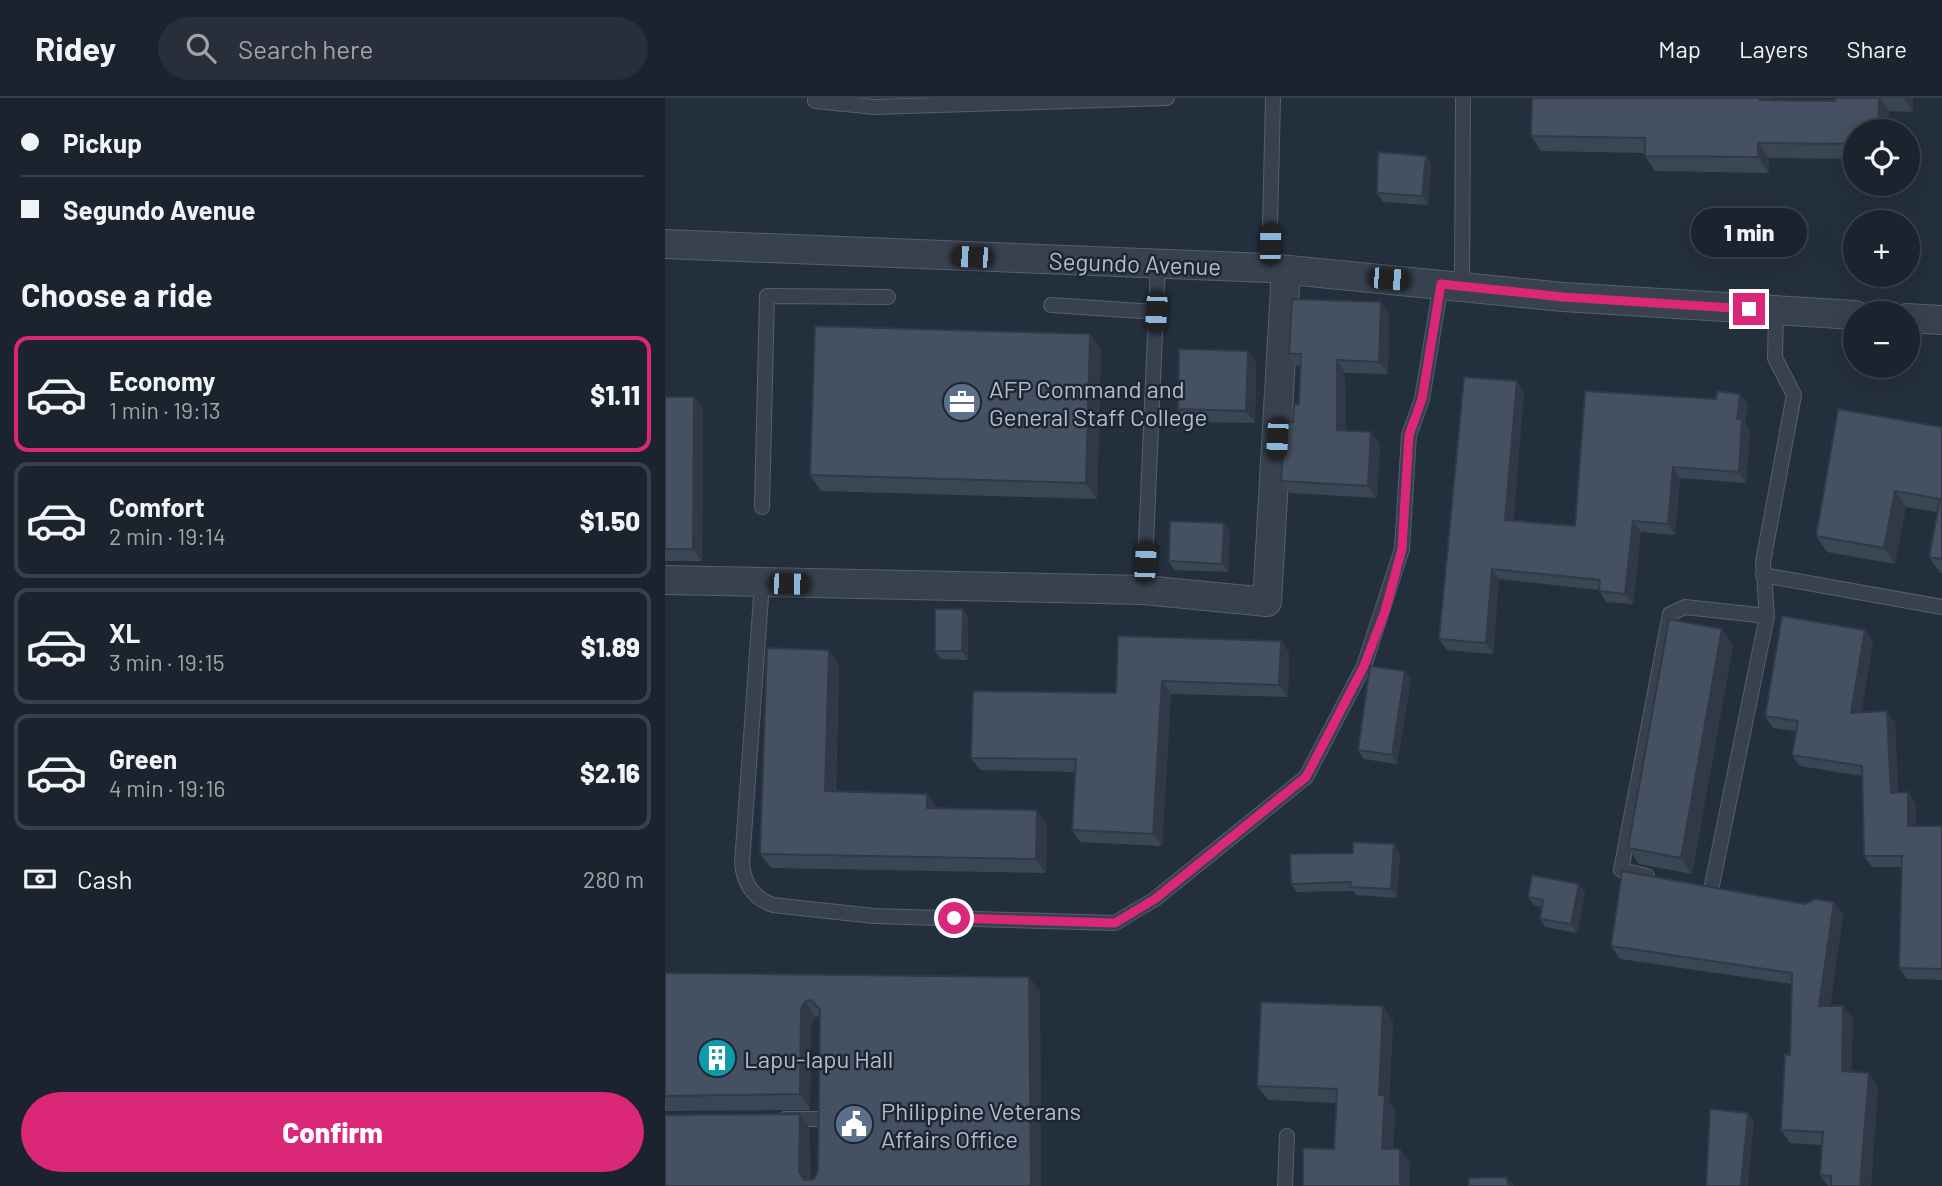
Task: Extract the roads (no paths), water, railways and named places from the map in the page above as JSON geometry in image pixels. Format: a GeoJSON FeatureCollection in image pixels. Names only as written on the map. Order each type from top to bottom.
{"type":"FeatureCollection","features":[{"type":"Feature","properties":{"kind":"street","name":"Segundo Avenue"},"geometry":{"type":"LineString","coordinates":[[665,244],[1278,269],[1563,297],[1843,314]]}},
{"type":"Feature","properties":{"kind":"street"},"geometry":{"type":"LineString","coordinates":[[665,580],[1144,590],[1267,602],[1278,269]]}},
{"type":"Feature","properties":{"kind":"street"},"geometry":{"type":"LineString","coordinates":[[1920,319],[1942,320]]}},
{"type":"Feature","properties":{"kind":"lane"},"geometry":{"type":"LineString","coordinates":[[815,98],[815,101],[875,107],[1167,98]]}},
{"type":"Feature","properties":{"kind":"lane"},"geometry":{"type":"LineString","coordinates":[[1273,98],[1278,269]]}},
{"type":"Feature","properties":{"kind":"lane"},"geometry":{"type":"LineString","coordinates":[[762,583],[742,863],[746,883],[758,898],[773,905],[874,916],[1115,923],[1155,899],[1306,777],[1364,666],[1385,611],[1402,549],[1409,435],[1422,399],[1452,285],[1462,98]]}},
{"type":"Feature","properties":{"kind":"lane"},"geometry":{"type":"LineString","coordinates":[[1144,590],[1158,265]]}},
{"type":"Feature","properties":{"kind":"lane"},"geometry":{"type":"LineString","coordinates":[[762,507],[767,296],[888,297]]}},
{"type":"Feature","properties":{"kind":"lane"},"geometry":{"type":"LineString","coordinates":[[1051,306],[1156,312]]}},
{"type":"Feature","properties":{"kind":"lane"},"geometry":{"type":"LineString","coordinates":[[1711,889],[1767,616],[1763,562],[1794,395],[1775,358],[1776,311]]}},
{"type":"Feature","properties":{"kind":"lane"},"geometry":{"type":"LineString","coordinates":[[1763,575],[1942,607]]}},
{"type":"Feature","properties":{"kind":"lane"},"geometry":{"type":"LineString","coordinates":[[1659,878],[1621,870],[1670,614],[1685,607],[1767,616]]}},
{"type":"Feature","properties":{"kind":"lane"},"geometry":{"type":"LineString","coordinates":[[768,1119],[820,1119]]}},
{"type":"Feature","properties":{"kind":"lane"},"geometry":{"type":"LineString","coordinates":[[1286,1186],[1287,1136]]}},
{"type":"Feature","properties":{"kind":"place","name":"AFP Command and General Staff College"},"geometry":{"type":"Point","coordinates":[962,402]}},
{"type":"Feature","properties":{"kind":"place","name":"Lapu-lapu Hall"},"geometry":{"type":"Point","coordinates":[717,1058]}},
{"type":"Feature","properties":{"kind":"place","name":"Philippine Veterans Affairs Office"},"geometry":{"type":"Point","coordinates":[854,1124]}}]}
